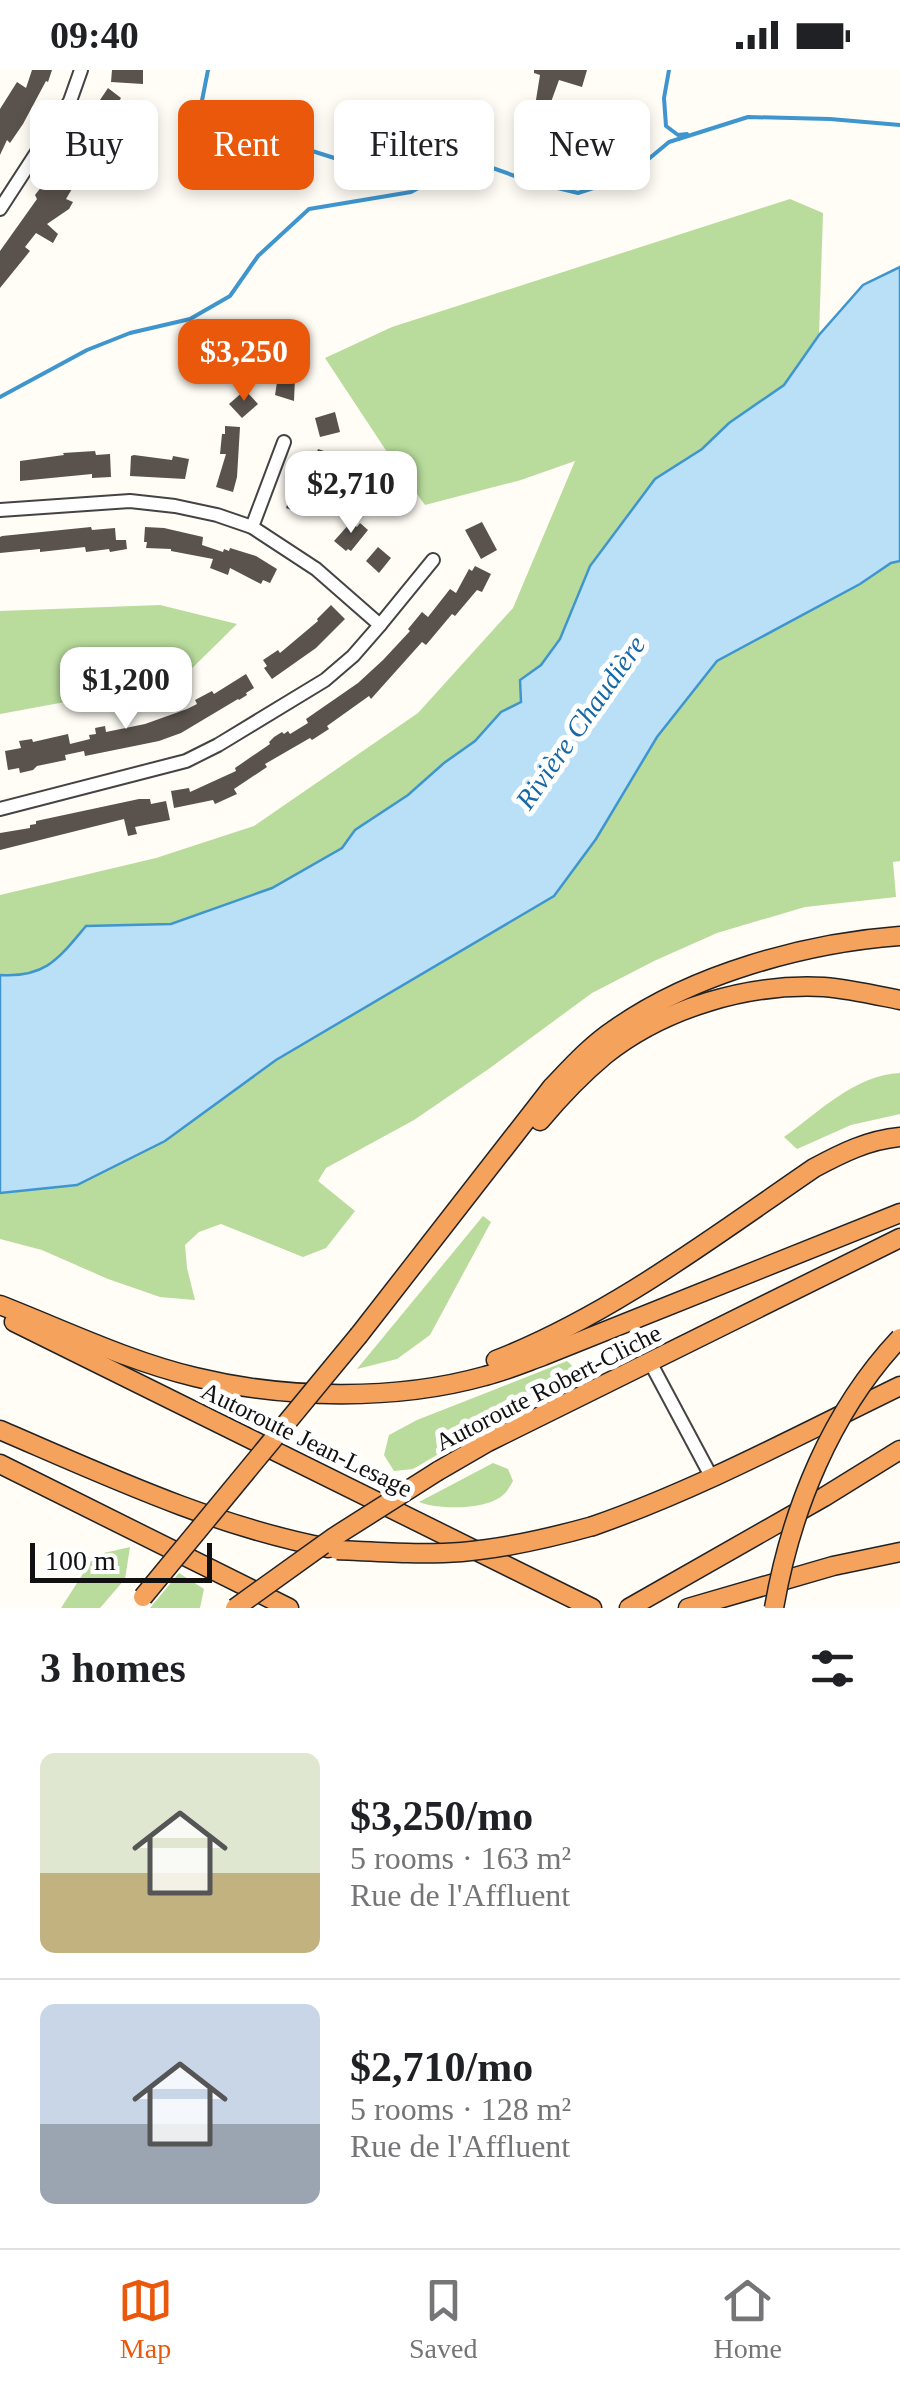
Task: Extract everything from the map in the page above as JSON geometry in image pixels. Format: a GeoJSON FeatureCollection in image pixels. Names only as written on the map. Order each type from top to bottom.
{"type":"FeatureCollection","features":[{"type":"Feature","properties":{"kind":"highway"},"geometry":{"type":"LineString","coordinates":[[138,1602],[360,1335],[552,1087],[578,1060],[637,1015],[700,984],[808,948],[900,936]]}},
{"type":"Feature","properties":{"kind":"highway"},"geometry":{"type":"LineString","coordinates":[[390,1296],[566,1090],[610,1052],[642,1031],[675,1014],[754,991],[824,987],[900,1000]]}},
{"type":"Feature","properties":{"kind":"highway"},"geometry":{"type":"LineString","coordinates":[[386,1391],[443,1378],[538,1344],[646,1281],[814,1168],[868,1142],[900,1137]]}},
{"type":"Feature","properties":{"kind":"highway"},"geometry":{"type":"LineString","coordinates":[[0,1305],[138,1359],[242,1386],[286,1392],[436,1386],[529,1361],[900,1214]]}},
{"type":"Feature","properties":{"kind":"highway","name":"Autoroute Robert-Cliche"},"geometry":{"type":"LineString","coordinates":[[235,1608],[334,1537],[488,1442],[900,1238]]}},
{"type":"Feature","properties":{"kind":"highway","name":"Autoroute Jean-Lesage"},"geometry":{"type":"LineString","coordinates":[[0,1314],[592,1608]]}},
{"type":"Feature","properties":{"kind":"highway"},"geometry":{"type":"LineString","coordinates":[[774,1608],[791,1534],[819,1461],[862,1384],[900,1338]]}},
{"type":"Feature","properties":{"kind":"highway"},"geometry":{"type":"LineString","coordinates":[[0,1430],[152,1496],[232,1525],[337,1550],[461,1552],[513,1545],[633,1512],[900,1386]]}},
{"type":"Feature","properties":{"kind":"highway"},"geometry":{"type":"LineString","coordinates":[[630,1608],[900,1450]]}},
{"type":"Feature","properties":{"kind":"highway"},"geometry":{"type":"LineString","coordinates":[[0,1464],[289,1608]]}},
{"type":"Feature","properties":{"kind":"highway"},"geometry":{"type":"LineString","coordinates":[[689,1608],[833,1566],[900,1552]]}},
{"type":"Feature","properties":{"kind":"street"},"geometry":{"type":"LineString","coordinates":[[0,208],[70,102],[81,70]]}},
{"type":"Feature","properties":{"kind":"street"},"geometry":{"type":"LineString","coordinates":[[252,527],[284,442]]}},
{"type":"Feature","properties":{"kind":"street"},"geometry":{"type":"LineString","coordinates":[[0,510],[130,501],[189,509],[252,527],[316,569],[380,625]]}},
{"type":"Feature","properties":{"kind":"street"},"geometry":{"type":"LineString","coordinates":[[0,809],[186,761],[218,744],[325,680],[353,656],[433,560]]}},
{"type":"Feature","properties":{"kind":"street"},"geometry":{"type":"LineString","coordinates":[[650,1362],[712,1478]]}},
{"type":"Feature","properties":{"kind":"green space"},"geometry":{"type":"Polygon","coordinates":[[[790,199],[823,213],[819,335],[784,385],[729,423],[702,449],[655,479],[590,566],[560,639],[541,665],[520,680],[521,702],[501,712],[475,741],[408,795],[355,830],[342,848],[272,888],[171,924],[86,926],[59,957],[40,970],[0,975],[0,895],[156,858],[254,826],[418,713],[513,608],[575,461],[521,480],[425,505],[325,358],[392,327],[790,199]]]}},
{"type":"Feature","properties":{"kind":"green space"},"geometry":{"type":"Polygon","coordinates":[[[900,561],[900,861],[893,862],[896,897],[805,907],[717,933],[592,993],[414,1120],[326,1168],[318,1181],[355,1211],[326,1248],[303,1257],[221,1224],[199,1232],[185,1245],[195,1300],[160,1297],[42,1250],[0,1239],[0,1193],[77,1185],[165,1141],[276,1060],[554,896],[596,839],[657,737],[717,661],[900,561]]]}},
{"type":"Feature","properties":{"kind":"green space"},"geometry":{"type":"Polygon","coordinates":[[[160,605],[237,624],[179,681],[0,714],[0,611],[160,605]]]}},
{"type":"Feature","properties":{"kind":"green space"},"geometry":{"type":"Polygon","coordinates":[[[900,1073],[900,1114],[851,1125],[797,1149],[784,1137],[853,1088],[868,1080],[900,1073]]]}},
{"type":"Feature","properties":{"kind":"green space"},"geometry":{"type":"Polygon","coordinates":[[[483,1216],[491,1222],[430,1335],[397,1359],[357,1369],[483,1216]]]}},
{"type":"Feature","properties":{"kind":"green space"},"geometry":{"type":"Polygon","coordinates":[[[567,1361],[579,1372],[413,1469],[394,1471],[384,1455],[389,1435],[417,1420],[567,1361]]]}},
{"type":"Feature","properties":{"kind":"green space"},"geometry":{"type":"Polygon","coordinates":[[[493,1463],[508,1469],[513,1481],[496,1500],[462,1507],[419,1502],[493,1463]]]}},
{"type":"Feature","properties":{"kind":"green space"},"geometry":{"type":"Polygon","coordinates":[[[130,1547],[125,1579],[100,1608],[61,1608],[95,1555],[130,1547]]]}},
{"type":"Feature","properties":{"kind":"green space"},"geometry":{"type":"Polygon","coordinates":[[[179,1573],[204,1589],[200,1608],[150,1608],[179,1573]]]}},
{"type":"Feature","properties":{"kind":"water","name":"Rivière Chaudière"},"geometry":{"type":"Polygon","coordinates":[[[900,267],[900,561],[717,661],[657,737],[596,839],[554,896],[276,1060],[165,1141],[77,1185],[0,1193],[0,975],[29,973],[50,964],[86,926],[171,924],[272,888],[342,848],[355,830],[408,795],[475,741],[501,712],[521,702],[520,680],[541,665],[560,639],[590,566],[655,479],[702,449],[729,423],[784,385],[819,335],[863,285],[900,267]]]}},
{"type":"Feature","properties":{"kind":"building"},"geometry":{"type":"Polygon","coordinates":[[[32,70],[52,70],[36,100],[30,100],[30,111],[23,124],[10,143],[7,140],[0,155],[0,109],[17,82],[26,88],[32,70]]]}},
{"type":"Feature","properties":{"kind":"building"},"geometry":{"type":"Polygon","coordinates":[[[112,70],[143,70],[143,84],[111,82],[112,70]]]}},
{"type":"Feature","properties":{"kind":"building"},"geometry":{"type":"Polygon","coordinates":[[[587,70],[582,87],[559,80],[552,100],[536,100],[540,75],[534,73],[587,70]]]}},
{"type":"Feature","properties":{"kind":"building"},"geometry":{"type":"Polygon","coordinates":[[[108,88],[121,98],[120,100],[100,100],[108,88]]]}},
{"type":"Feature","properties":{"kind":"building"},"geometry":{"type":"Polygon","coordinates":[[[39,190],[71,190],[66,199],[73,202],[47,224],[58,234],[53,243],[36,233],[25,247],[30,251],[0,288],[0,251],[37,199],[39,190]]]}},
{"type":"Feature","properties":{"kind":"building"},"geometry":{"type":"Polygon","coordinates":[[[278,376],[295,378],[294,401],[275,395],[278,376]]]}},
{"type":"Feature","properties":{"kind":"building"},"geometry":{"type":"Polygon","coordinates":[[[245,390],[258,404],[242,418],[229,404],[245,390]]]}},
{"type":"Feature","properties":{"kind":"building"},"geometry":{"type":"Polygon","coordinates":[[[335,412],[340,432],[320,437],[315,418],[335,412]]]}},
{"type":"Feature","properties":{"kind":"building"},"geometry":{"type":"Polygon","coordinates":[[[225,426],[240,427],[233,492],[216,487],[226,454],[220,454],[225,426]]]}},
{"type":"Feature","properties":{"kind":"building"},"geometry":{"type":"Polygon","coordinates":[[[318,449],[333,454],[323,480],[309,475],[318,449]]]}},
{"type":"Feature","properties":{"kind":"building"},"geometry":{"type":"Polygon","coordinates":[[[95,451],[96,455],[110,454],[111,477],[92,478],[92,474],[20,481],[20,461],[95,451]]]}},
{"type":"Feature","properties":{"kind":"building"},"geometry":{"type":"Polygon","coordinates":[[[134,455],[189,459],[185,479],[130,476],[134,455]]]}},
{"type":"Feature","properties":{"kind":"building"},"geometry":{"type":"Polygon","coordinates":[[[293,490],[308,496],[302,514],[286,508],[293,490]]]}},
{"type":"Feature","properties":{"kind":"building"},"geometry":{"type":"Polygon","coordinates":[[[351,522],[368,530],[351,551],[346,551],[334,541],[351,522]]]}},
{"type":"Feature","properties":{"kind":"building"},"geometry":{"type":"Polygon","coordinates":[[[482,522],[497,550],[481,559],[465,530],[482,522]]]}},
{"type":"Feature","properties":{"kind":"building"},"geometry":{"type":"Polygon","coordinates":[[[145,527],[203,537],[202,545],[256,556],[277,569],[270,583],[263,580],[261,584],[230,568],[228,575],[210,568],[213,559],[171,549],[146,548],[145,527]]]}},
{"type":"Feature","properties":{"kind":"building"},"geometry":{"type":"Polygon","coordinates":[[[115,528],[116,540],[126,540],[127,549],[86,552],[85,547],[0,553],[2,536],[115,528]]]}},
{"type":"Feature","properties":{"kind":"building"},"geometry":{"type":"Polygon","coordinates":[[[378,547],[391,558],[379,573],[366,561],[378,547]]]}},
{"type":"Feature","properties":{"kind":"building"},"geometry":{"type":"Polygon","coordinates":[[[475,566],[491,574],[482,592],[477,590],[426,645],[422,642],[371,699],[369,696],[312,740],[265,764],[267,767],[234,789],[237,794],[215,804],[213,800],[174,808],[171,791],[189,788],[190,792],[236,771],[274,737],[282,732],[290,734],[308,723],[306,719],[358,683],[410,631],[422,612],[428,617],[450,589],[456,593],[469,569],[472,571],[475,566]]]}},
{"type":"Feature","properties":{"kind":"building"},"geometry":{"type":"Polygon","coordinates":[[[331,605],[345,619],[316,648],[272,679],[263,660],[278,650],[280,653],[331,605]]]}},
{"type":"Feature","properties":{"kind":"building"},"geometry":{"type":"Polygon","coordinates":[[[246,674],[254,688],[247,695],[181,733],[85,756],[84,751],[65,755],[66,760],[20,773],[19,768],[8,770],[5,751],[21,748],[19,741],[68,734],[70,744],[90,739],[89,735],[96,734],[95,728],[105,726],[106,732],[145,724],[187,709],[197,704],[195,700],[212,691],[214,694],[246,674]]]}},
{"type":"Feature","properties":{"kind":"building"},"geometry":{"type":"Polygon","coordinates":[[[150,799],[151,804],[166,801],[170,820],[135,827],[137,834],[128,836],[124,819],[0,850],[0,833],[30,828],[36,821],[150,799]]]}},
{"type":"Feature","properties":{"kind":"waterway"},"geometry":{"type":"LineString","coordinates":[[208,70],[196,131],[227,176],[251,168],[290,144],[334,158]]}},
{"type":"Feature","properties":{"kind":"waterway"},"geometry":{"type":"LineString","coordinates":[[669,70],[664,98],[666,126],[678,135],[687,134]]}},
{"type":"Feature","properties":{"kind":"waterway"},"geometry":{"type":"LineString","coordinates":[[0,397],[87,350],[130,333],[190,319],[230,296],[258,256],[309,209],[411,192],[470,160],[578,193],[627,177],[669,142],[748,117],[900,125]]}}]}
